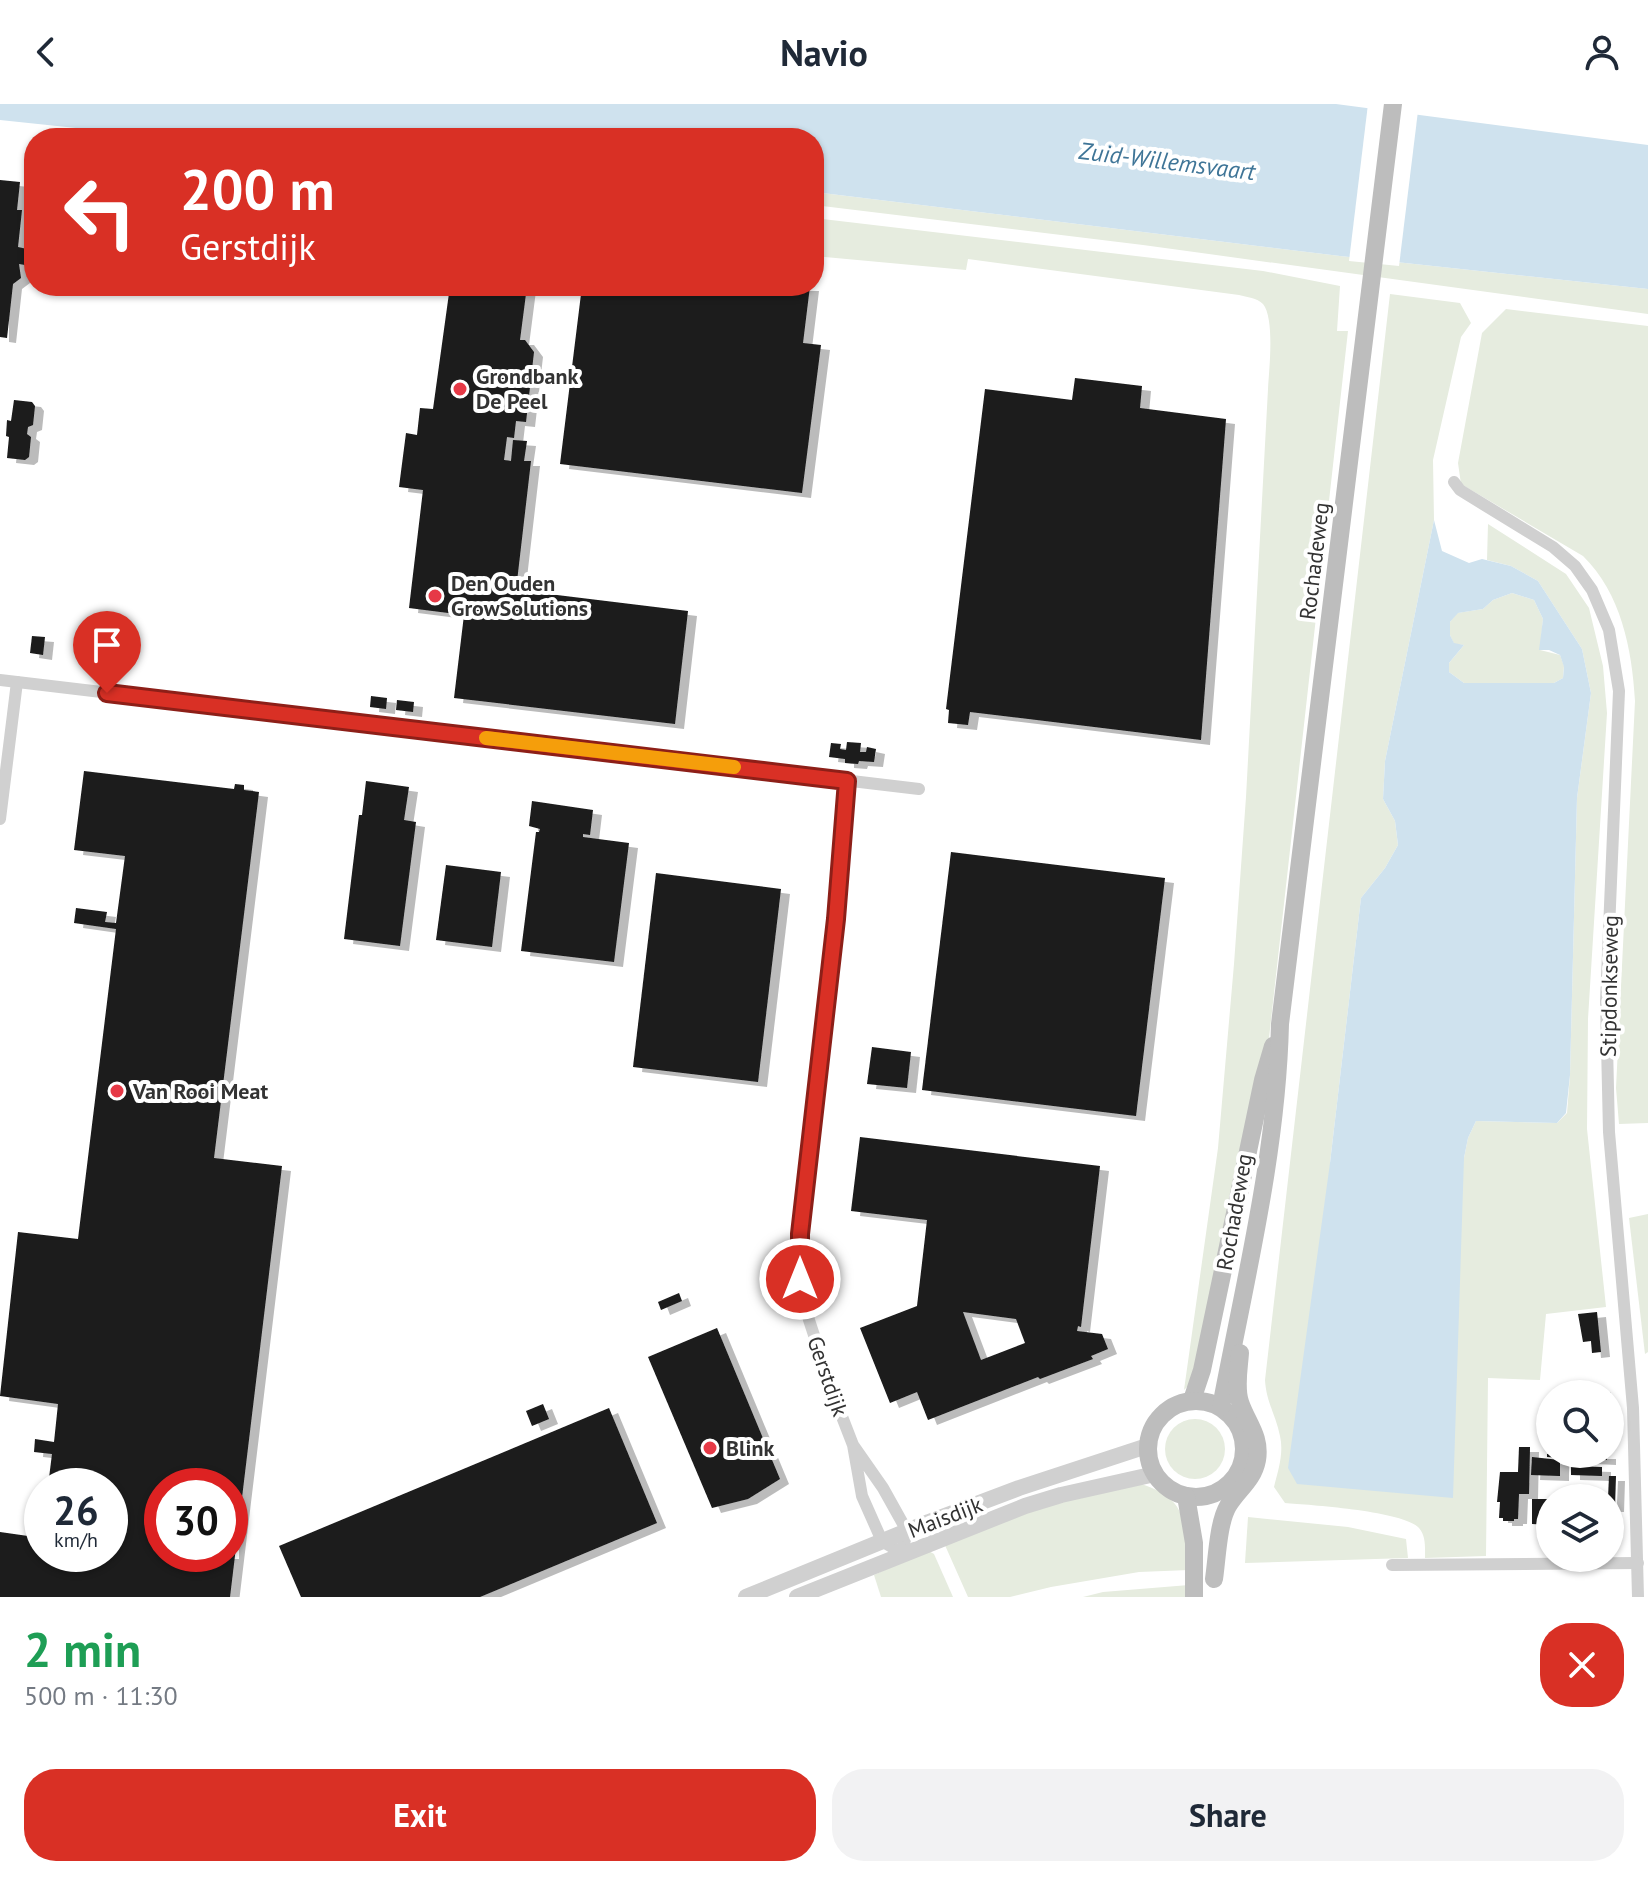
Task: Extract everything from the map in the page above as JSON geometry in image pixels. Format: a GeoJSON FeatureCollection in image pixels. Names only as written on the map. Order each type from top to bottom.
{"type":"FeatureCollection","features":[{"type":"Feature","properties":{"kind":"main road","name":"Rochadeweg"},"geometry":{"type":"LineString","coordinates":[[1221,1407],[1273,1130],[1279,1081],[1280,1024],[1393,104]]}},
{"type":"Feature","properties":{"kind":"main road","name":"Rochadeweg"},"geometry":{"type":"LineString","coordinates":[[1192,1400],[1216,1310],[1263,1080],[1280,1024]]}},
{"type":"Feature","properties":{"kind":"main road"},"geometry":{"type":"LineString","coordinates":[[1213,1588],[1223,1517],[1227,1507],[1251,1478],[1258,1452],[1255,1430],[1240,1402],[1238,1391],[1243,1296]]}},
{"type":"Feature","properties":{"kind":"main road"},"geometry":{"type":"LineString","coordinates":[[1192,1400],[1207,1401],[1221,1407],[1239,1427],[1244,1453],[1234,1479],[1211,1495],[1186,1496],[1173,1492],[1155,1474],[1149,1461],[1147,1446],[1151,1429],[1161,1415],[1173,1406],[1192,1400]]}},
{"type":"Feature","properties":{"kind":"main road"},"geometry":{"type":"LineString","coordinates":[[1211,1495],[1213,1588]]}},
{"type":"Feature","properties":{"kind":"main road"},"geometry":{"type":"LineString","coordinates":[[1186,1496],[1194,1543],[1194,1597]]}},
{"type":"Feature","properties":{"kind":"street","name":"Stipdonkseweg"},"geometry":{"type":"LineString","coordinates":[[1454,482],[1460,490],[1553,547],[1575,566],[1592,590],[1609,630],[1619,691],[1606,1001],[1609,1132],[1633,1408],[1638,1597]]}},
{"type":"Feature","properties":{"kind":"street"},"geometry":{"type":"LineString","coordinates":[[0,680],[919,789]]}},
{"type":"Feature","properties":{"kind":"street"},"geometry":{"type":"LineString","coordinates":[[0,819],[17,682]]}},
{"type":"Feature","properties":{"kind":"street","name":"Gerstdijk"},"geometry":{"type":"LineString","coordinates":[[847,781],[836,919],[800,1234],[800,1279],[809,1320],[853,1445],[862,1496],[882,1541]]}},
{"type":"Feature","properties":{"kind":"street","name":"Gerstdijk"},"geometry":{"type":"LineString","coordinates":[[853,1445],[883,1488],[907,1531]]}},
{"type":"Feature","properties":{"kind":"street","name":"Maisdijk"},"geometry":{"type":"LineString","coordinates":[[746,1597],[1019,1488],[1147,1446]]}},
{"type":"Feature","properties":{"kind":"street","name":"Maisdijk"},"geometry":{"type":"LineString","coordinates":[[797,1597],[902,1553],[1061,1495],[1155,1474]]}},
{"type":"Feature","properties":{"kind":"street"},"geometry":{"type":"LineString","coordinates":[[882,1541],[902,1553],[907,1531]]}},
{"type":"Feature","properties":{"kind":"street"},"geometry":{"type":"LineString","coordinates":[[1392,1565],[1638,1563],[1648,1575]]}},
{"type":"Feature","properties":{"kind":"shaded area"},"geometry":{"type":"Polygon","coordinates":[[[824,193],[1340,256],[1648,289],[1648,314],[1143,245],[824,206],[824,193]]]}},
{"type":"Feature","properties":{"kind":"shaded area"},"geometry":{"type":"Polygon","coordinates":[[[824,219],[1263,271],[1340,286],[1337,331],[1348,331],[1269,1038],[1192,1382],[1184,1390],[1218,1148],[1234,964],[1270,358],[1269,321],[1263,304],[1239,295],[968,259],[966,270],[824,257],[824,219]]]}},
{"type":"Feature","properties":{"kind":"shaded area"},"geometry":{"type":"Polygon","coordinates":[[[1390,294],[1460,303],[1471,323],[1461,337],[1433,460],[1434,520],[1385,761],[1383,799],[1395,821],[1398,845],[1385,868],[1361,898],[1330,1163],[1464,1158],[1476,1121],[1557,1123],[1567,1113],[1577,798],[1591,693],[1582,649],[1538,581],[1511,566],[1487,560],[1488,524],[1566,574],[1589,608],[1603,666],[1607,713],[1588,1019],[1587,1129],[1606,1307],[1546,1314],[1540,1380],[1488,1378],[1486,1556],[1425,1558],[1423,1535],[1410,1522],[1356,1510],[1285,1503],[1274,1487],[1281,1442],[1265,1380],[1390,294]]]}},
{"type":"Feature","properties":{"kind":"shaded area"},"geometry":{"type":"Polygon","coordinates":[[[1506,309],[1648,326],[1648,1123],[1619,1124],[1616,1088],[1635,701],[1631,662],[1622,623],[1607,587],[1583,556],[1461,484],[1458,463],[1482,333],[1506,309]]]}},
{"type":"Feature","properties":{"kind":"shaded area"},"geometry":{"type":"Polygon","coordinates":[[[1512,593],[1534,600],[1543,619],[1540,650],[1560,655],[1564,666],[1563,678],[1554,683],[1464,683],[1449,672],[1449,663],[1464,645],[1454,644],[1450,622],[1457,613],[1483,609],[1493,600],[1512,593]]]}},
{"type":"Feature","properties":{"kind":"shaded area"},"geometry":{"type":"Polygon","coordinates":[[[1648,1214],[1648,1352],[1645,1354],[1629,1218],[1648,1214]]]}},
{"type":"Feature","properties":{"kind":"shaded area"},"geometry":{"type":"Polygon","coordinates":[[[1195,1419],[1216,1428],[1225,1449],[1216,1470],[1195,1479],[1174,1470],[1165,1449],[1174,1428],[1195,1419]]]}},
{"type":"Feature","properties":{"kind":"shaded area"},"geometry":{"type":"Polygon","coordinates":[[[1141,1484],[1168,1497],[1182,1516],[1189,1570],[1139,1572],[1010,1597],[968,1597],[944,1543],[1066,1498],[1141,1484]]]}},
{"type":"Feature","properties":{"kind":"shaded area"},"geometry":{"type":"Polygon","coordinates":[[[1248,1517],[1348,1527],[1406,1539],[1408,1558],[1245,1563],[1248,1517]]]}},
{"type":"Feature","properties":{"kind":"shaded area"},"geometry":{"type":"Polygon","coordinates":[[[927,1550],[934,1554],[953,1597],[881,1597],[874,1575],[927,1550]]]}},
{"type":"Feature","properties":{"kind":"shaded area"},"geometry":{"type":"Polygon","coordinates":[[[1189,1585],[1188,1597],[1083,1597],[1103,1592],[1189,1585]]]}},
{"type":"Feature","properties":{"kind":"water","name":"Zuid-Willemsvaart"},"geometry":{"type":"Polygon","coordinates":[[[0,104],[1336,104],[1648,145],[1648,289],[1340,256],[824,193],[824,128],[76,128],[0,120],[0,104]]]}},
{"type":"Feature","properties":{"kind":"water"},"geometry":{"type":"Polygon","coordinates":[[[1434,520],[1442,551],[1469,563],[1482,559],[1511,566],[1538,581],[1582,649],[1591,693],[1577,798],[1570,1075],[1566,1113],[1557,1123],[1476,1121],[1464,1158],[1453,1498],[1297,1484],[1288,1468],[1330,1163],[1361,898],[1385,868],[1398,845],[1395,821],[1383,799],[1385,761],[1434,520]],[[1512,593],[1493,600],[1483,609],[1458,613],[1450,622],[1450,635],[1454,643],[1464,645],[1449,663],[1449,672],[1464,683],[1554,683],[1563,678],[1564,667],[1560,655],[1539,650],[1543,619],[1534,600],[1512,593]]]}},
{"type":"Feature","properties":{"kind":"pier"},"geometry":{"type":"Polygon","coordinates":[[[1368,104],[1418,111],[1399,266],[1349,261],[1368,104]]]}},
{"type":"Feature","properties":{"kind":"building"},"geometry":{"type":"Polygon","coordinates":[[[0,180],[20,182],[17,210],[22,210],[18,247],[24,248],[24,265],[19,264],[21,278],[13,284],[7,338],[0,337],[0,180]]]}},
{"type":"Feature","properties":{"kind":"building"},"geometry":{"type":"Polygon","coordinates":[[[449,296],[526,296],[520,340],[525,340],[534,352],[526,422],[516,421],[514,438],[507,437],[504,460],[511,461],[513,440],[527,441],[524,461],[531,461],[516,590],[688,611],[675,724],[454,698],[464,615],[409,608],[423,490],[399,487],[406,433],[417,435],[420,408],[433,409],[449,296]]]}},
{"type":"Feature","properties":{"kind":"building"},"geometry":{"type":"Polygon","coordinates":[[[581,296],[809,296],[803,343],[821,345],[802,493],[560,464],[581,296]]]}},
{"type":"Feature","properties":{"kind":"building"},"geometry":{"type":"Polygon","coordinates":[[[1075,378],[1142,386],[1140,408],[1226,419],[1201,740],[970,712],[968,725],[948,723],[949,710],[946,709],[985,389],[1072,400],[1075,378]]]}},
{"type":"Feature","properties":{"kind":"building"},"geometry":{"type":"Polygon","coordinates":[[[14,400],[32,402],[35,406],[33,425],[28,427],[27,434],[31,437],[29,457],[25,460],[7,458],[7,420],[11,421],[14,400]]]}},
{"type":"Feature","properties":{"kind":"building"},"geometry":{"type":"Polygon","coordinates":[[[32,636],[45,637],[43,655],[30,653],[32,636]]]}},
{"type":"Feature","properties":{"kind":"building"},"geometry":{"type":"Polygon","coordinates":[[[371,696],[387,698],[386,709],[370,707],[371,696]]]}},
{"type":"Feature","properties":{"kind":"building"},"geometry":{"type":"Polygon","coordinates":[[[397,700],[414,702],[413,712],[396,710],[397,700]]]}},
{"type":"Feature","properties":{"kind":"building"},"geometry":{"type":"Polygon","coordinates":[[[847,742],[861,743],[860,752],[866,752],[867,747],[876,749],[874,762],[845,763],[845,759],[829,757],[831,743],[841,744],[840,749],[846,750],[847,742]]]}},
{"type":"Feature","properties":{"kind":"building"},"geometry":{"type":"Polygon","coordinates":[[[84,771],[234,789],[235,784],[244,785],[244,790],[259,792],[214,1158],[282,1166],[246,1468],[144,1468],[144,1572],[233,1572],[230,1597],[0,1597],[0,1532],[24,1535],[24,1572],[128,1572],[128,1468],[50,1468],[52,1454],[34,1452],[35,1439],[54,1442],[58,1404],[0,1396],[18,1232],[78,1239],[116,929],[74,923],[76,908],[107,912],[105,922],[116,923],[125,856],[74,850],[84,771]]]}},
{"type":"Feature","properties":{"kind":"building"},"geometry":{"type":"Polygon","coordinates":[[[366,781],[409,787],[404,820],[416,822],[400,946],[344,939],[366,781]]]}},
{"type":"Feature","properties":{"kind":"building"},"geometry":{"type":"Polygon","coordinates":[[[532,801],[593,810],[590,835],[583,834],[583,837],[629,843],[614,962],[521,951],[536,832],[540,829],[529,826],[532,801]]]}},
{"type":"Feature","properties":{"kind":"building"},"geometry":{"type":"Polygon","coordinates":[[[951,852],[1165,878],[1136,1116],[922,1090],[951,852]]]}},
{"type":"Feature","properties":{"kind":"building"},"geometry":{"type":"Polygon","coordinates":[[[446,865],[501,872],[492,947],[436,940],[446,865]]]}},
{"type":"Feature","properties":{"kind":"building"},"geometry":{"type":"Polygon","coordinates":[[[656,873],[781,889],[758,1082],[633,1067],[656,873]]]}},
{"type":"Feature","properties":{"kind":"building"},"geometry":{"type":"Polygon","coordinates":[[[872,1047],[911,1052],[907,1088],[867,1084],[872,1047]]]}},
{"type":"Feature","properties":{"kind":"building"},"geometry":{"type":"Polygon","coordinates":[[[860,1137],[1100,1166],[1081,1327],[1078,1326],[1077,1331],[1102,1334],[1108,1349],[1091,1356],[1093,1359],[928,1420],[917,1392],[890,1403],[860,1328],[917,1306],[927,1220],[851,1211],[860,1137]],[[963,1312],[981,1360],[1025,1343],[1016,1319],[963,1312]]]}},
{"type":"Feature","properties":{"kind":"building"},"geometry":{"type":"Polygon","coordinates":[[[679,1293],[682,1301],[661,1310],[658,1302],[679,1293]]]}},
{"type":"Feature","properties":{"kind":"building"},"geometry":{"type":"Polygon","coordinates":[[[1597,1312],[1601,1352],[1592,1353],[1591,1341],[1583,1342],[1578,1314],[1597,1312]]]}},
{"type":"Feature","properties":{"kind":"building"},"geometry":{"type":"Polygon","coordinates":[[[717,1328],[780,1479],[748,1499],[712,1508],[648,1357],[717,1328]]]}},
{"type":"Feature","properties":{"kind":"building"},"geometry":{"type":"Polygon","coordinates":[[[543,1404],[549,1419],[532,1426],[526,1411],[543,1404]]]}},
{"type":"Feature","properties":{"kind":"building"},"geometry":{"type":"Polygon","coordinates":[[[609,1408],[657,1523],[480,1597],[301,1597],[279,1546],[609,1408]]]}},
{"type":"Feature","properties":{"kind":"building"},"geometry":{"type":"Polygon","coordinates":[[[1519,1447],[1530,1447],[1529,1494],[1519,1494],[1518,1519],[1503,1521],[1499,1518],[1500,1502],[1497,1502],[1500,1472],[1518,1472],[1519,1447]]]}},
{"type":"Feature","properties":{"kind":"building"},"geometry":{"type":"Polygon","coordinates":[[[1532,1457],[1536,1457],[1536,1468],[1560,1468],[1560,1476],[1531,1475],[1532,1457]]]}},
{"type":"Feature","properties":{"kind":"building"},"geometry":{"type":"Polygon","coordinates":[[[1571,1468],[1602,1468],[1602,1476],[1571,1475],[1571,1468]]]}},
{"type":"Feature","properties":{"kind":"building"},"geometry":{"type":"Polygon","coordinates":[[[1609,1476],[1616,1476],[1616,1484],[1609,1484],[1609,1476]]]}},
{"type":"Feature","properties":{"kind":"building"},"geometry":{"type":"Polygon","coordinates":[[[1532,1499],[1536,1499],[1536,1524],[1532,1524],[1532,1499]]]}},
{"type":"Feature","properties":{"kind":"slow traffic"},"geometry":{"type":"LineString","coordinates":[[486,738],[734,767]]}},
{"type":"Feature","properties":{"kind":"place","name":"Grondbank De Peel"},"geometry":{"type":"Point","coordinates":[460,389]}},
{"type":"Feature","properties":{"kind":"place","name":"Den Ouden GrowSolutions"},"geometry":{"type":"Point","coordinates":[435,596]}},
{"type":"Feature","properties":{"kind":"place","name":"Van Rooi Meat"},"geometry":{"type":"Point","coordinates":[117,1091]}},
{"type":"Feature","properties":{"kind":"place","name":"Blink"},"geometry":{"type":"Point","coordinates":[710,1448]}},
{"type":"Feature","properties":{"kind":"route"},"geometry":{"type":"LineString","coordinates":[[107,693],[847,781],[836,919],[800,1234],[800,1279]]}}]}
